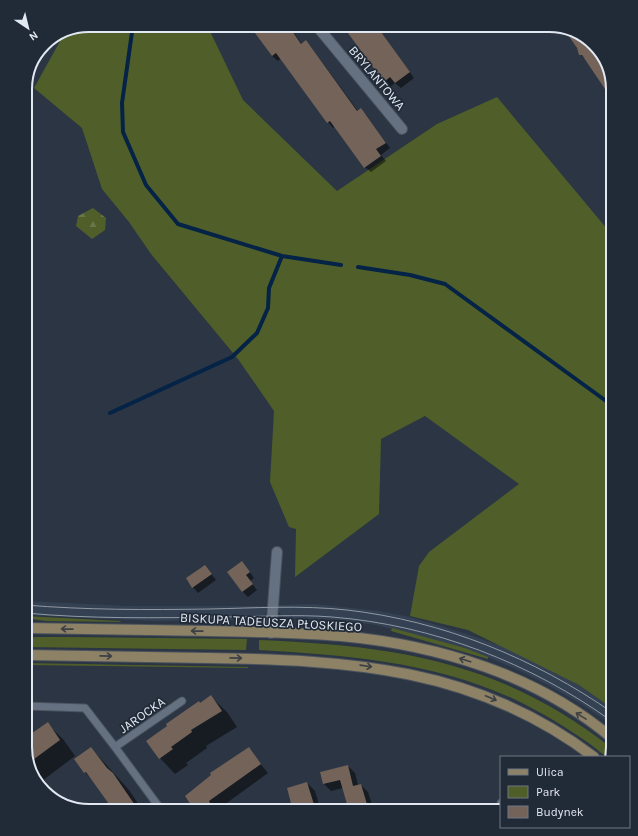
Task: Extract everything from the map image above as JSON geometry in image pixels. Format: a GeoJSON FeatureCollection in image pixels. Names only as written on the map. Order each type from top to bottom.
{"type":"FeatureCollection","features":[{"type":"Feature","properties":{"kind":"main road","name":"BISKUPA TADEUSZA PŁOSKIEGO"},"geometry":{"type":"LineString","coordinates":[[32,628],[271,633],[341,636],[404,645],[444,654],[482,665],[546,694],[606,732]]}},
{"type":"Feature","properties":{"kind":"main road"},"geometry":{"type":"LineString","coordinates":[[32,655],[244,659],[339,663],[421,676],[463,687],[494,699],[552,728],[593,756]]}},
{"type":"Feature","properties":{"kind":"street","name":"BRYLANTOWA"},"geometry":{"type":"LineString","coordinates":[[322,32],[402,129]]}},
{"type":"Feature","properties":{"kind":"street"},"geometry":{"type":"LineString","coordinates":[[271,633],[277,552]]}},
{"type":"Feature","properties":{"kind":"lane","name":"JAROCKA"},"geometry":{"type":"LineString","coordinates":[[115,748],[182,702]]}},
{"type":"Feature","properties":{"kind":"lane","name":"JAROCKA"},"geometry":{"type":"LineString","coordinates":[[32,706],[85,708],[157,804]]}},
{"type":"Feature","properties":{"kind":"shaded area"},"geometry":{"type":"Polygon","coordinates":[[[32,601],[129,606],[268,606],[263,620],[153,621],[32,615],[32,601]]]}},
{"type":"Feature","properties":{"kind":"shaded area"},"geometry":{"type":"Polygon","coordinates":[[[315,604],[379,611],[410,617],[467,634],[501,646],[579,685],[606,704],[606,721],[583,705],[544,683],[516,669],[465,648],[376,625],[339,620],[283,618],[277,609],[277,605],[315,604]]]}},
{"type":"Feature","properties":{"kind":"green space"},"geometry":{"type":"Polygon","coordinates":[[[89,32],[210,32],[243,100],[337,191],[437,124],[497,97],[606,228],[606,704],[579,685],[468,630],[410,616],[419,566],[429,552],[519,484],[425,416],[381,439],[379,514],[295,577],[296,529],[289,527],[270,482],[274,411],[238,359],[151,254],[129,222],[102,189],[82,128],[34,88],[60,40],[67,36],[89,32]]]}},
{"type":"Feature","properties":{"kind":"green space"},"geometry":{"type":"Polygon","coordinates":[[[93,208],[106,218],[105,230],[92,239],[76,226],[78,216],[93,208]]]}},
{"type":"Feature","properties":{"kind":"green space"},"geometry":{"type":"Polygon","coordinates":[[[32,616],[121,622],[46,621],[32,619],[32,616]]]}},
{"type":"Feature","properties":{"kind":"green space"},"geometry":{"type":"Polygon","coordinates":[[[392,628],[465,648],[488,657],[488,659],[391,631],[392,628]]]}},
{"type":"Feature","properties":{"kind":"green space"},"geometry":{"type":"Polygon","coordinates":[[[32,637],[247,639],[246,650],[32,647],[32,637]]]}},
{"type":"Feature","properties":{"kind":"green space"},"geometry":{"type":"Polygon","coordinates":[[[259,640],[309,643],[357,647],[402,654],[446,664],[488,677],[530,696],[571,719],[606,744],[606,755],[544,714],[483,686],[452,676],[389,662],[259,650],[259,640]]]}},
{"type":"Feature","properties":{"kind":"green space"},"geometry":{"type":"Polygon","coordinates":[[[32,663],[248,667],[32,665],[32,663]]]}},
{"type":"Feature","properties":{"kind":"building"},"geometry":{"type":"Polygon","coordinates":[[[254,32],[293,32],[301,44],[306,40],[357,111],[361,108],[386,143],[376,149],[381,156],[364,168],[330,121],[327,123],[276,53],[272,56],[254,32]]]}},
{"type":"Feature","properties":{"kind":"building"},"geometry":{"type":"Polygon","coordinates":[[[347,32],[381,32],[410,72],[395,83],[390,77],[384,82],[347,32]]]}},
{"type":"Feature","properties":{"kind":"building"},"geometry":{"type":"Polygon","coordinates":[[[569,36],[584,44],[596,58],[602,67],[606,82],[606,91],[582,55],[579,55],[577,48],[569,36]]]}},
{"type":"Feature","properties":{"kind":"building"},"geometry":{"type":"Polygon","coordinates":[[[242,561],[250,572],[246,575],[253,584],[242,592],[227,572],[242,561]]]}},
{"type":"Feature","properties":{"kind":"building"},"geometry":{"type":"Polygon","coordinates":[[[205,565],[212,574],[192,588],[186,578],[205,565]]]}},
{"type":"Feature","properties":{"kind":"building"},"geometry":{"type":"Polygon","coordinates":[[[211,695],[222,711],[191,730],[192,732],[171,747],[173,749],[159,759],[146,741],[167,726],[166,724],[199,701],[200,703],[211,695]]]}},
{"type":"Feature","properties":{"kind":"building"},"geometry":{"type":"Polygon","coordinates":[[[48,722],[60,740],[33,759],[32,733],[48,722]]]}},
{"type":"Feature","properties":{"kind":"building"},"geometry":{"type":"Polygon","coordinates":[[[91,747],[107,768],[113,773],[134,804],[109,804],[86,772],[84,773],[74,759],[91,747]]]}},
{"type":"Feature","properties":{"kind":"building"},"geometry":{"type":"Polygon","coordinates":[[[249,747],[261,764],[209,801],[210,803],[209,804],[190,804],[185,796],[211,775],[210,773],[249,747]]]}},
{"type":"Feature","properties":{"kind":"building"},"geometry":{"type":"Polygon","coordinates":[[[348,765],[353,786],[361,784],[367,804],[347,804],[340,780],[323,784],[320,772],[348,765]]]}},
{"type":"Feature","properties":{"kind":"building"},"geometry":{"type":"Polygon","coordinates":[[[307,782],[314,804],[291,804],[287,788],[307,782]]]}},
{"type":"Feature","properties":{"kind":"waterway"},"geometry":{"type":"LineString","coordinates":[[132,32],[122,103],[123,132],[146,185],[178,224],[282,256],[341,265]]}},
{"type":"Feature","properties":{"kind":"waterway"},"geometry":{"type":"LineString","coordinates":[[110,413],[232,357],[257,333],[268,308],[269,288],[282,256]]}},
{"type":"Feature","properties":{"kind":"waterway"},"geometry":{"type":"LineString","coordinates":[[358,267],[410,275],[445,284],[606,401]]}},
{"type":"Feature","properties":{"kind":"tram line"},"geometry":{"type":"LineString","coordinates":[[32,605],[94,609],[209,609],[278,607],[330,608],[383,615],[453,633],[486,645],[552,675],[606,708]]}},
{"type":"Feature","properties":{"kind":"tram line"},"geometry":{"type":"LineString","coordinates":[[32,613],[123,618],[304,616],[370,621],[407,628],[480,650],[549,682],[582,701],[606,717]]}}]}
